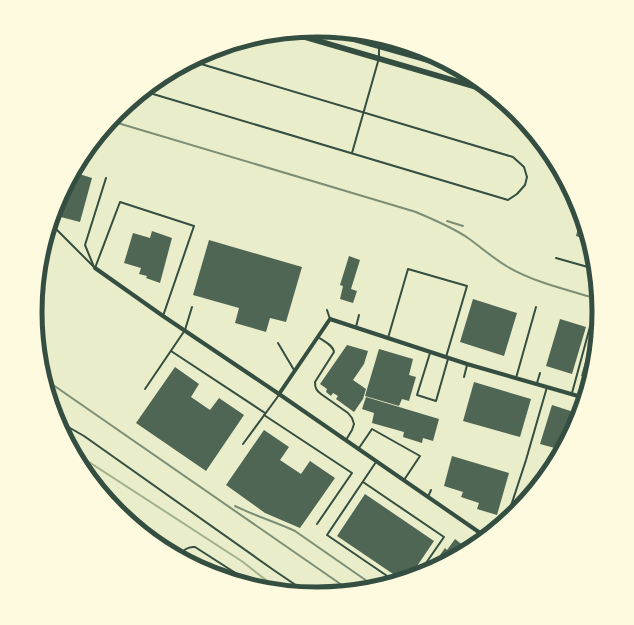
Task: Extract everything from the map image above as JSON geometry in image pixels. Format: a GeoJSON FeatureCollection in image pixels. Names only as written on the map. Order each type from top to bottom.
{"type":"FeatureCollection","features":[{"type":"Feature","properties":{"kind":"main road"},"geometry":{"type":"LineString","coordinates":[[307,38],[475,86]]}},
{"type":"Feature","properties":{"kind":"main road"},"geometry":{"type":"LineString","coordinates":[[355,39],[424,59]]}},
{"type":"Feature","properties":{"kind":"main road"},"geometry":{"type":"LineString","coordinates":[[117,501],[143,526]]}},
{"type":"Feature","properties":{"kind":"street"},"geometry":{"type":"LineString","coordinates":[[95,268],[481,534]]}},
{"type":"Feature","properties":{"kind":"street"},"geometry":{"type":"LineString","coordinates":[[279,394],[330,319],[468,364],[579,396]]}},
{"type":"Feature","properties":{"kind":"lane"},"geometry":{"type":"LineString","coordinates":[[352,153],[380,58],[379,46]]}},
{"type":"Feature","properties":{"kind":"lane"},"geometry":{"type":"LineString","coordinates":[[150,93],[508,200],[525,186],[527,177],[524,167],[514,157],[199,63]]}},
{"type":"Feature","properties":{"kind":"lane"},"geometry":{"type":"LineString","coordinates":[[95,268],[85,245],[106,178]]}},
{"type":"Feature","properties":{"kind":"lane"},"geometry":{"type":"LineString","coordinates":[[95,268],[120,202],[194,226],[163,316]]}},
{"type":"Feature","properties":{"kind":"lane"},"geometry":{"type":"LineString","coordinates":[[55,228],[95,268]]}},
{"type":"Feature","properties":{"kind":"lane"},"geometry":{"type":"LineString","coordinates":[[556,258],[588,267]]}},
{"type":"Feature","properties":{"kind":"lane"},"geometry":{"type":"LineString","coordinates":[[388,338],[408,269],[467,286],[436,401],[417,395],[430,352]]}},
{"type":"Feature","properties":{"kind":"lane"},"geometry":{"type":"LineString","coordinates":[[145,389],[185,330],[192,307]]}},
{"type":"Feature","properties":{"kind":"lane"},"geometry":{"type":"LineString","coordinates":[[516,378],[536,307]]}},
{"type":"Feature","properties":{"kind":"lane"},"geometry":{"type":"LineString","coordinates":[[328,310],[330,319]]}},
{"type":"Feature","properties":{"kind":"lane"},"geometry":{"type":"LineString","coordinates":[[356,327],[359,315]]}},
{"type":"Feature","properties":{"kind":"lane"},"geometry":{"type":"LineString","coordinates":[[571,394],[591,323]]}},
{"type":"Feature","properties":{"kind":"lane"},"geometry":{"type":"LineString","coordinates":[[318,336],[330,345],[334,352],[315,382],[315,388],[352,418],[354,424],[346,440]]}},
{"type":"Feature","properties":{"kind":"lane"},"geometry":{"type":"LineString","coordinates":[[278,343],[295,371]]}},
{"type":"Feature","properties":{"kind":"lane"},"geometry":{"type":"LineString","coordinates":[[171,351],[352,473],[316,524]]}},
{"type":"Feature","properties":{"kind":"lane"},"geometry":{"type":"LineString","coordinates":[[464,377],[468,364]]}},
{"type":"Feature","properties":{"kind":"lane"},"geometry":{"type":"LineString","coordinates":[[536,384],[540,373]]}},
{"type":"Feature","properties":{"kind":"lane"},"geometry":{"type":"LineString","coordinates":[[510,509],[547,387]]}},
{"type":"Feature","properties":{"kind":"lane"},"geometry":{"type":"LineString","coordinates":[[243,444],[279,394]]}},
{"type":"Feature","properties":{"kind":"lane"},"geometry":{"type":"LineString","coordinates":[[66,426],[84,436],[299,587]]}},
{"type":"Feature","properties":{"kind":"lane"},"geometry":{"type":"LineString","coordinates":[[358,448],[372,429],[420,456],[404,480]]}},
{"type":"Feature","properties":{"kind":"lane"},"geometry":{"type":"LineString","coordinates":[[377,461],[327,535],[390,578]]}},
{"type":"Feature","properties":{"kind":"lane"},"geometry":{"type":"LineString","coordinates":[[363,482],[444,536],[425,566]]}},
{"type":"Feature","properties":{"kind":"lane"},"geometry":{"type":"LineString","coordinates":[[428,497],[431,490]]}},
{"type":"Feature","properties":{"kind":"lane"},"geometry":{"type":"LineString","coordinates":[[182,553],[188,547],[195,547],[244,578]]}},
{"type":"Feature","properties":{"kind":"building"},"geometry":{"type":"Polygon","coordinates":[[[79,174],[92,178],[80,222],[59,216],[79,174]]]}},
{"type":"Feature","properties":{"kind":"building"},"geometry":{"type":"Polygon","coordinates":[[[579,226],[582,238],[576,236],[579,226]]]}},
{"type":"Feature","properties":{"kind":"building"},"geometry":{"type":"Polygon","coordinates":[[[152,231],[172,238],[160,283],[146,278],[147,276],[139,274],[141,268],[124,263],[133,233],[150,238],[152,231]]]}},
{"type":"Feature","properties":{"kind":"building"},"geometry":{"type":"Polygon","coordinates":[[[209,240],[302,267],[286,322],[270,318],[266,332],[235,323],[239,308],[193,295],[209,240]]]}},
{"type":"Feature","properties":{"kind":"building"},"geometry":{"type":"Polygon","coordinates":[[[349,256],[360,260],[351,289],[357,291],[353,303],[340,299],[343,286],[340,285],[349,256]]]}},
{"type":"Feature","properties":{"kind":"building"},"geometry":{"type":"Polygon","coordinates":[[[473,299],[517,313],[504,356],[460,342],[473,299]]]}},
{"type":"Feature","properties":{"kind":"building"},"geometry":{"type":"Polygon","coordinates":[[[560,319],[586,327],[572,374],[546,366],[560,319]]]}},
{"type":"Feature","properties":{"kind":"building"},"geometry":{"type":"Polygon","coordinates":[[[591,341],[585,377],[581,376],[591,341]]]}},
{"type":"Feature","properties":{"kind":"building"},"geometry":{"type":"Polygon","coordinates":[[[347,345],[368,351],[364,364],[353,380],[366,389],[363,399],[354,412],[336,399],[338,396],[333,393],[331,396],[326,392],[327,389],[320,384],[347,345]]]}},
{"type":"Feature","properties":{"kind":"building"},"geometry":{"type":"Polygon","coordinates":[[[379,349],[413,359],[409,375],[416,377],[409,401],[402,399],[399,406],[365,396],[379,349]]]}},
{"type":"Feature","properties":{"kind":"building"},"geometry":{"type":"Polygon","coordinates":[[[175,367],[199,384],[191,397],[210,410],[219,398],[244,415],[206,471],[136,423],[175,367]]]}},
{"type":"Feature","properties":{"kind":"building"},"geometry":{"type":"Polygon","coordinates":[[[474,382],[531,399],[520,437],[463,421],[474,382]]]}},
{"type":"Feature","properties":{"kind":"building"},"geometry":{"type":"Polygon","coordinates":[[[366,397],[439,419],[433,441],[423,438],[422,443],[403,437],[404,432],[372,423],[374,413],[362,409],[366,397]]]}},
{"type":"Feature","properties":{"kind":"building"},"geometry":{"type":"Polygon","coordinates":[[[552,405],[574,412],[557,449],[540,444],[552,405]]]}},
{"type":"Feature","properties":{"kind":"building"},"geometry":{"type":"Polygon","coordinates":[[[264,430],[289,447],[280,460],[301,474],[310,461],[335,478],[300,528],[265,513],[226,485],[264,430]]]}},
{"type":"Feature","properties":{"kind":"building"},"geometry":{"type":"Polygon","coordinates":[[[452,456],[509,473],[497,515],[477,509],[479,503],[461,497],[463,492],[444,486],[452,456]]]}},
{"type":"Feature","properties":{"kind":"building"},"geometry":{"type":"Polygon","coordinates":[[[365,494],[434,541],[415,570],[396,576],[337,536],[365,494]]]}},
{"type":"Feature","properties":{"kind":"building"},"geometry":{"type":"Polygon","coordinates":[[[455,539],[464,546],[435,561],[445,548],[447,550],[455,539]]]}},
{"type":"Feature","properties":{"kind":"waterway"},"geometry":{"type":"LineString","coordinates":[[83,458],[243,562],[273,585]]}},
{"type":"Feature","properties":{"kind":"railway"},"geometry":{"type":"LineString","coordinates":[[117,123],[416,212],[462,234],[508,267],[519,273],[552,286],[592,297]]}},
{"type":"Feature","properties":{"kind":"railway"},"geometry":{"type":"LineString","coordinates":[[447,221],[463,226]]}},
{"type":"Feature","properties":{"kind":"railway"},"geometry":{"type":"LineString","coordinates":[[51,383],[344,586]]}},
{"type":"Feature","properties":{"kind":"railway"},"geometry":{"type":"LineString","coordinates":[[235,506],[295,531],[370,583]]}}]}
